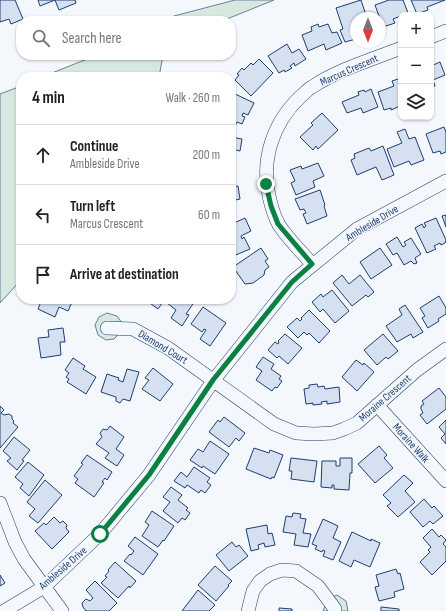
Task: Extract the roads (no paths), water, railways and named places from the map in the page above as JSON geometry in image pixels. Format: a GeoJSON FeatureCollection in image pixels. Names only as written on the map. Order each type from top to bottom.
{"type":"FeatureCollection","features":[{"type":"Feature","properties":{"kind":"street"},"geometry":{"type":"LineString","coordinates":[[434,36],[446,31]]}},
{"type":"Feature","properties":{"kind":"street","name":"Marcus Crescent"},"geometry":{"type":"LineString","coordinates":[[312,264],[278,224],[271,206],[266,184],[266,161],[271,140],[278,124],[292,105],[311,87],[337,73],[398,49]]}},
{"type":"Feature","properties":{"kind":"street","name":"Ambleside Drive"},"geometry":{"type":"LineString","coordinates":[[4,611],[44,587],[100,534],[149,475],[213,380],[292,282],[312,264],[357,229],[446,181]]}},
{"type":"Feature","properties":{"kind":"street","name":"Diamond Court"},"geometry":{"type":"LineString","coordinates":[[107,328],[132,328],[168,348],[213,380]]}},
{"type":"Feature","properties":{"kind":"street","name":"Moraine Crescent"},"geometry":{"type":"LineString","coordinates":[[213,380],[274,424],[296,433],[314,434],[333,432],[357,423],[417,370],[446,349]]}},
{"type":"Feature","properties":{"kind":"street","name":"Moraine Walk"},"geometry":{"type":"LineString","coordinates":[[377,405],[446,481]]}},
{"type":"Feature","properties":{"kind":"street"},"geometry":{"type":"LineString","coordinates":[[0,504],[15,542],[24,559],[62,611]]}},
{"type":"Feature","properties":{"kind":"street"},"geometry":{"type":"LineString","coordinates":[[248,611],[254,591],[260,581],[270,574],[282,570],[296,571],[318,586],[335,609]]}}]}
